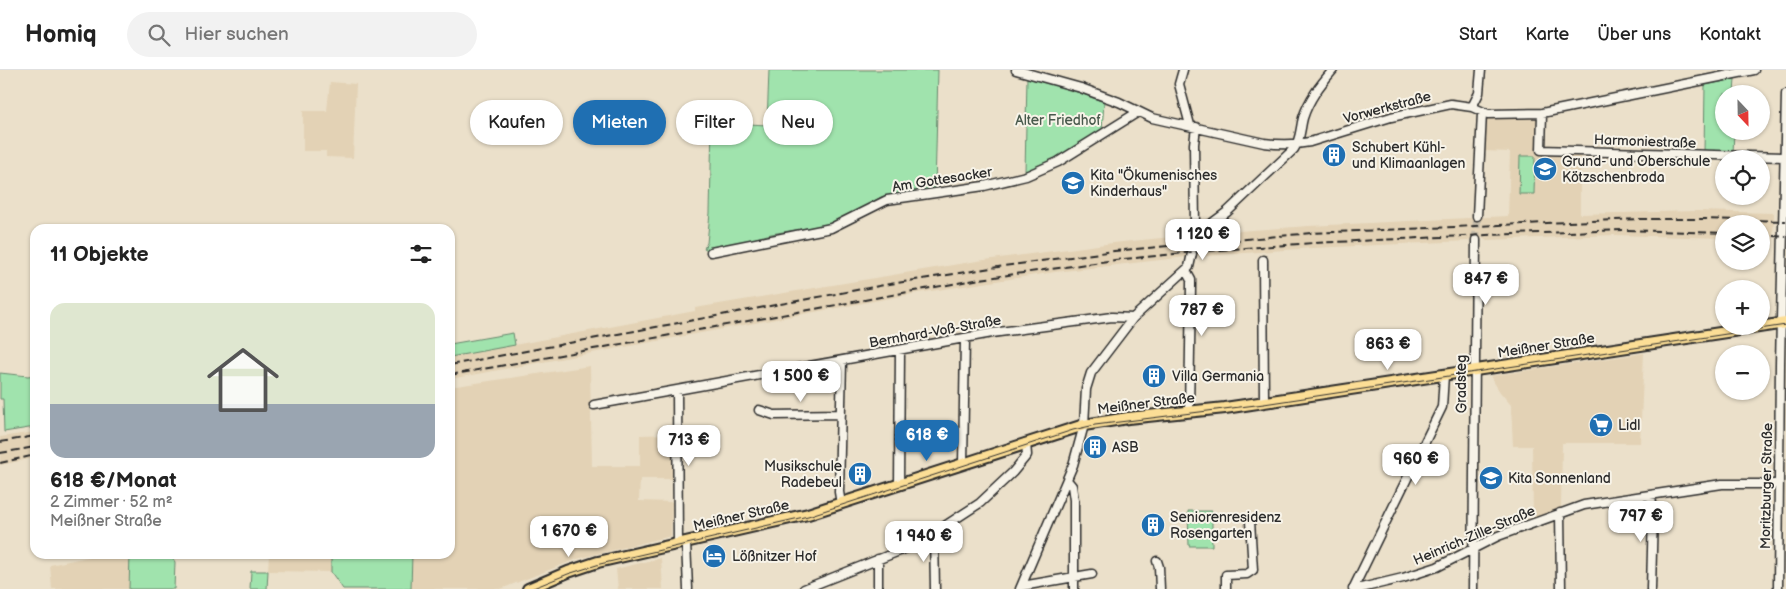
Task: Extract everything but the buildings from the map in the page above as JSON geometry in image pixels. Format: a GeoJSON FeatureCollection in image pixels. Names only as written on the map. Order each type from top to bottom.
{"type":"FeatureCollection","features":[{"type":"Feature","properties":{"kind":"main road","name":"Meißner Straße"},"geometry":{"type":"LineString","coordinates":[[528,589],[583,567],[808,514],[1084,425],[1264,402],[1784,323]]}},
{"type":"Feature","properties":{"kind":"street"},"geometry":{"type":"LineString","coordinates":[[1016,70],[1080,88],[1119,102],[1152,118],[1264,143],[1298,144]]}},
{"type":"Feature","properties":{"kind":"street"},"geometry":{"type":"LineString","coordinates":[[1183,70],[1179,84],[1193,126],[1195,226],[1197,234]]}},
{"type":"Feature","properties":{"kind":"street"},"geometry":{"type":"LineString","coordinates":[[1021,588],[1067,480],[1084,425],[1086,389],[1091,373],[1133,318],[1186,271],[1191,264],[1197,234],[1233,206],[1280,164],[1298,144],[1309,102],[1333,70]]}},
{"type":"Feature","properties":{"kind":"street"},"geometry":{"type":"LineString","coordinates":[[1472,107],[1479,94],[1481,70]]}},
{"type":"Feature","properties":{"kind":"street"},"geometry":{"type":"LineString","coordinates":[[1477,216],[1482,113],[1542,113],[1754,70]]}},
{"type":"Feature","properties":{"kind":"street","name":"Moritzburger Straße"},"geometry":{"type":"LineString","coordinates":[[1778,589],[1778,484],[1784,323],[1782,264],[1786,94]]}},
{"type":"Feature","properties":{"kind":"street","name":"Vorwerkstraße"},"geometry":{"type":"LineString","coordinates":[[1298,144],[1399,115],[1451,104],[1472,107],[1482,113]]}},
{"type":"Feature","properties":{"kind":"street","name":"Am Gottesacker"},"geometry":{"type":"LineString","coordinates":[[710,252],[831,228],[887,200],[984,186],[1026,176],[1058,162],[1138,112]]}},
{"type":"Feature","properties":{"kind":"street","name":"Harmoniestraße"},"geometry":{"type":"LineString","coordinates":[[1542,113],[1541,150],[1784,157]]}},
{"type":"Feature","properties":{"kind":"street","name":"Gradsteg"},"geometry":{"type":"LineString","coordinates":[[1473,589],[1476,240]]}},
{"type":"Feature","properties":{"kind":"street"},"geometry":{"type":"LineString","coordinates":[[1263,260],[1264,402]]}},
{"type":"Feature","properties":{"kind":"street"},"geometry":{"type":"LineString","coordinates":[[1186,271],[1191,280],[1189,412]]}},
{"type":"Feature","properties":{"kind":"street","name":"Bernhard-Voß-Straße"},"geometry":{"type":"LineString","coordinates":[[594,405],[1016,330],[1112,317],[1133,318]]}},
{"type":"Feature","properties":{"kind":"street"},"geometry":{"type":"LineString","coordinates":[[963,464],[965,339]]}},
{"type":"Feature","properties":{"kind":"street"},"geometry":{"type":"LineString","coordinates":[[899,485],[900,350]]}},
{"type":"Feature","properties":{"kind":"street"},"geometry":{"type":"LineString","coordinates":[[841,504],[839,492],[842,361]]}},
{"type":"Feature","properties":{"kind":"street"},"geometry":{"type":"LineString","coordinates":[[1353,589],[1442,407],[1444,375]]}},
{"type":"Feature","properties":{"kind":"street"},"geometry":{"type":"LineString","coordinates":[[678,391],[682,543],[688,589]]}},
{"type":"Feature","properties":{"kind":"street"},"geometry":{"type":"LineString","coordinates":[[759,410],[774,415],[841,414]]}},
{"type":"Feature","properties":{"kind":"street"},"geometry":{"type":"LineString","coordinates":[[805,589],[911,547],[980,503],[1013,472],[1027,455],[1026,443]]}},
{"type":"Feature","properties":{"kind":"street"},"geometry":{"type":"LineString","coordinates":[[1067,480],[1072,486],[1074,500],[1074,589]]}},
{"type":"Feature","properties":{"kind":"street","name":"Heinrich-Zille-Straße"},"geometry":{"type":"LineString","coordinates":[[1357,589],[1431,569],[1508,532],[1584,504],[1722,484],[1778,484]]}},
{"type":"Feature","properties":{"kind":"street"},"geometry":{"type":"LineString","coordinates":[[1651,495],[1653,512],[1651,589]]}},
{"type":"Feature","properties":{"kind":"street"},"geometry":{"type":"LineString","coordinates":[[1560,513],[1560,589]]}},
{"type":"Feature","properties":{"kind":"street"},"geometry":{"type":"LineString","coordinates":[[1226,589],[1226,575],[1247,574],[1253,570],[1250,521]]}},
{"type":"Feature","properties":{"kind":"street"},"geometry":{"type":"LineString","coordinates":[[934,533],[935,589]]}},
{"type":"Feature","properties":{"kind":"street"},"geometry":{"type":"LineString","coordinates":[[1778,535],[1786,538]]}},
{"type":"Feature","properties":{"kind":"street"},"geometry":{"type":"LineString","coordinates":[[878,560],[878,589]]}},
{"type":"Feature","properties":{"kind":"street"},"geometry":{"type":"LineString","coordinates":[[1157,561],[1160,589]]}},
{"type":"Feature","properties":{"kind":"street"},"geometry":{"type":"LineString","coordinates":[[1021,588],[1092,574]]}},
{"type":"Feature","properties":{"kind":"shaded area"},"geometry":{"type":"Polygon","coordinates":[[[330,82],[356,84],[353,158],[326,157],[326,151],[303,151],[303,111],[327,111],[330,82]]]}},
{"type":"Feature","properties":{"kind":"shaded area"},"geometry":{"type":"Polygon","coordinates":[[[1537,118],[1538,154],[1580,156],[1580,214],[1697,211],[1774,213],[1773,240],[1770,240],[1770,215],[1715,215],[1715,238],[1614,235],[1487,240],[1484,238],[1471,238],[1468,241],[1204,255],[1055,272],[918,293],[455,378],[455,356],[695,311],[695,308],[977,261],[1113,243],[1210,233],[1508,216],[1510,152],[1484,151],[1487,119],[1537,118]]]}},
{"type":"Feature","properties":{"kind":"shaded area"},"geometry":{"type":"Polygon","coordinates":[[[1644,353],[1640,443],[1562,443],[1561,510],[1533,518],[1532,446],[1513,446],[1511,405],[1490,376],[1644,353]]]}},
{"type":"Feature","properties":{"kind":"shaded area"},"geometry":{"type":"Polygon","coordinates":[[[590,366],[592,466],[640,466],[640,435],[672,434],[672,479],[640,479],[639,501],[672,502],[671,536],[577,559],[501,589],[411,589],[412,559],[455,559],[455,386],[590,366]]]}},
{"type":"Feature","properties":{"kind":"shaded area"},"geometry":{"type":"Polygon","coordinates":[[[30,433],[30,459],[0,465],[0,437],[30,433]]]}},
{"type":"Feature","properties":{"kind":"shaded area"},"geometry":{"type":"Polygon","coordinates":[[[661,558],[663,589],[618,589],[616,569],[661,558]]]}},
{"type":"Feature","properties":{"kind":"shaded area"},"geometry":{"type":"Polygon","coordinates":[[[78,559],[130,559],[129,589],[52,589],[50,565],[78,559]]]}},
{"type":"Feature","properties":{"kind":"shaded area"},"geometry":{"type":"Polygon","coordinates":[[[269,559],[331,559],[331,572],[268,571],[269,559]]]}},
{"type":"Feature","properties":{"kind":"green space"},"geometry":{"type":"Polygon","coordinates":[[[769,70],[938,70],[935,189],[881,197],[837,223],[771,234],[709,251],[704,248],[707,243],[710,213],[711,145],[753,145],[753,124],[763,125],[763,145],[833,145],[833,100],[768,100],[769,70]]]}},
{"type":"Feature","properties":{"kind":"green space","name":"Alter Friedhof"},"geometry":{"type":"Polygon","coordinates":[[[1027,78],[1069,89],[1104,102],[1102,130],[1057,158],[1025,172],[1027,78]]]}},
{"type":"Feature","properties":{"kind":"green space"},"geometry":{"type":"Polygon","coordinates":[[[1735,79],[1735,85],[1715,85],[1715,140],[1734,140],[1733,150],[1704,152],[1705,85],[1735,79]]]}},
{"type":"Feature","properties":{"kind":"green space"},"geometry":{"type":"Polygon","coordinates":[[[1520,156],[1535,156],[1534,194],[1519,194],[1520,156]]]}},
{"type":"Feature","properties":{"kind":"green space"},"geometry":{"type":"Polygon","coordinates":[[[513,333],[515,345],[455,356],[455,343],[513,333]]]}},
{"type":"Feature","properties":{"kind":"green space"},"geometry":{"type":"Polygon","coordinates":[[[0,373],[30,376],[30,428],[4,432],[3,399],[0,399],[0,373]]]}},
{"type":"Feature","properties":{"kind":"green space"},"geometry":{"type":"Polygon","coordinates":[[[1188,511],[1212,511],[1212,546],[1189,546],[1188,511]]]}},
{"type":"Feature","properties":{"kind":"green space"},"geometry":{"type":"Polygon","coordinates":[[[130,559],[173,559],[175,562],[174,589],[129,589],[130,559]]]}},
{"type":"Feature","properties":{"kind":"green space"},"geometry":{"type":"Polygon","coordinates":[[[331,559],[412,559],[411,589],[343,589],[331,572],[331,559]]]}},
{"type":"Feature","properties":{"kind":"green space"},"geometry":{"type":"Polygon","coordinates":[[[251,571],[268,571],[267,589],[250,589],[251,571]]]}},
{"type":"Feature","properties":{"kind":"tunnel"},"geometry":{"type":"LineString","coordinates":[[1476,240],[1477,216]]}},
{"type":"Feature","properties":{"kind":"tram line"},"geometry":{"type":"LineString","coordinates":[[531,589],[600,564],[808,516],[1073,430],[1095,425],[1264,404],[1786,325]]}},
{"type":"Feature","properties":{"kind":"railway"},"geometry":{"type":"LineString","coordinates":[[455,364],[884,285],[1114,251],[1312,233],[1640,219],[1786,221]]}},
{"type":"Feature","properties":{"kind":"railway"},"geometry":{"type":"LineString","coordinates":[[455,374],[980,279],[1115,260],[1313,243],[1486,235],[1624,230],[1715,233]]}},
{"type":"Feature","properties":{"kind":"railway"},"geometry":{"type":"LineString","coordinates":[[1770,236],[1786,237]]}},
{"type":"Feature","properties":{"kind":"railway"},"geometry":{"type":"LineString","coordinates":[[0,442],[30,437]]}},
{"type":"Feature","properties":{"kind":"railway"},"geometry":{"type":"LineString","coordinates":[[0,453],[30,448]]}},
{"type":"Feature","properties":{"kind":"railway"},"geometry":{"type":"LineString","coordinates":[[0,463],[30,456]]}},
{"type":"Feature","properties":{"kind":"place","name":"Schubert Kühl- und Klimaanlagen"},"geometry":{"type":"Point","coordinates":[1334,155]}},
{"type":"Feature","properties":{"kind":"place","name":"Grund- und Oberschule Kötzschenbroda"},"geometry":{"type":"Point","coordinates":[1545,169]}},
{"type":"Feature","properties":{"kind":"place","name":"Kita \"Ökumenisches Kinderhaus\""},"geometry":{"type":"Point","coordinates":[1073,183]}},
{"type":"Feature","properties":{"kind":"place","name":"Villa Germania"},"geometry":{"type":"Point","coordinates":[1154,376]}},
{"type":"Feature","properties":{"kind":"place","name":"Lidl"},"geometry":{"type":"Point","coordinates":[1601,425]}},
{"type":"Feature","properties":{"kind":"place","name":"ASB"},"geometry":{"type":"Point","coordinates":[1095,447]}},
{"type":"Feature","properties":{"kind":"place","name":"Musikschule Radebeul"},"geometry":{"type":"Point","coordinates":[860,474]}},
{"type":"Feature","properties":{"kind":"place","name":"Kita Sonnenland"},"geometry":{"type":"Point","coordinates":[1491,478]}},
{"type":"Feature","properties":{"kind":"place","name":"Seniorenresidenz Rosengarten"},"geometry":{"type":"Point","coordinates":[1153,525]}},
{"type":"Feature","properties":{"kind":"place","name":"Lößnitzer Hof"},"geometry":{"type":"Point","coordinates":[714,556]}}]}
